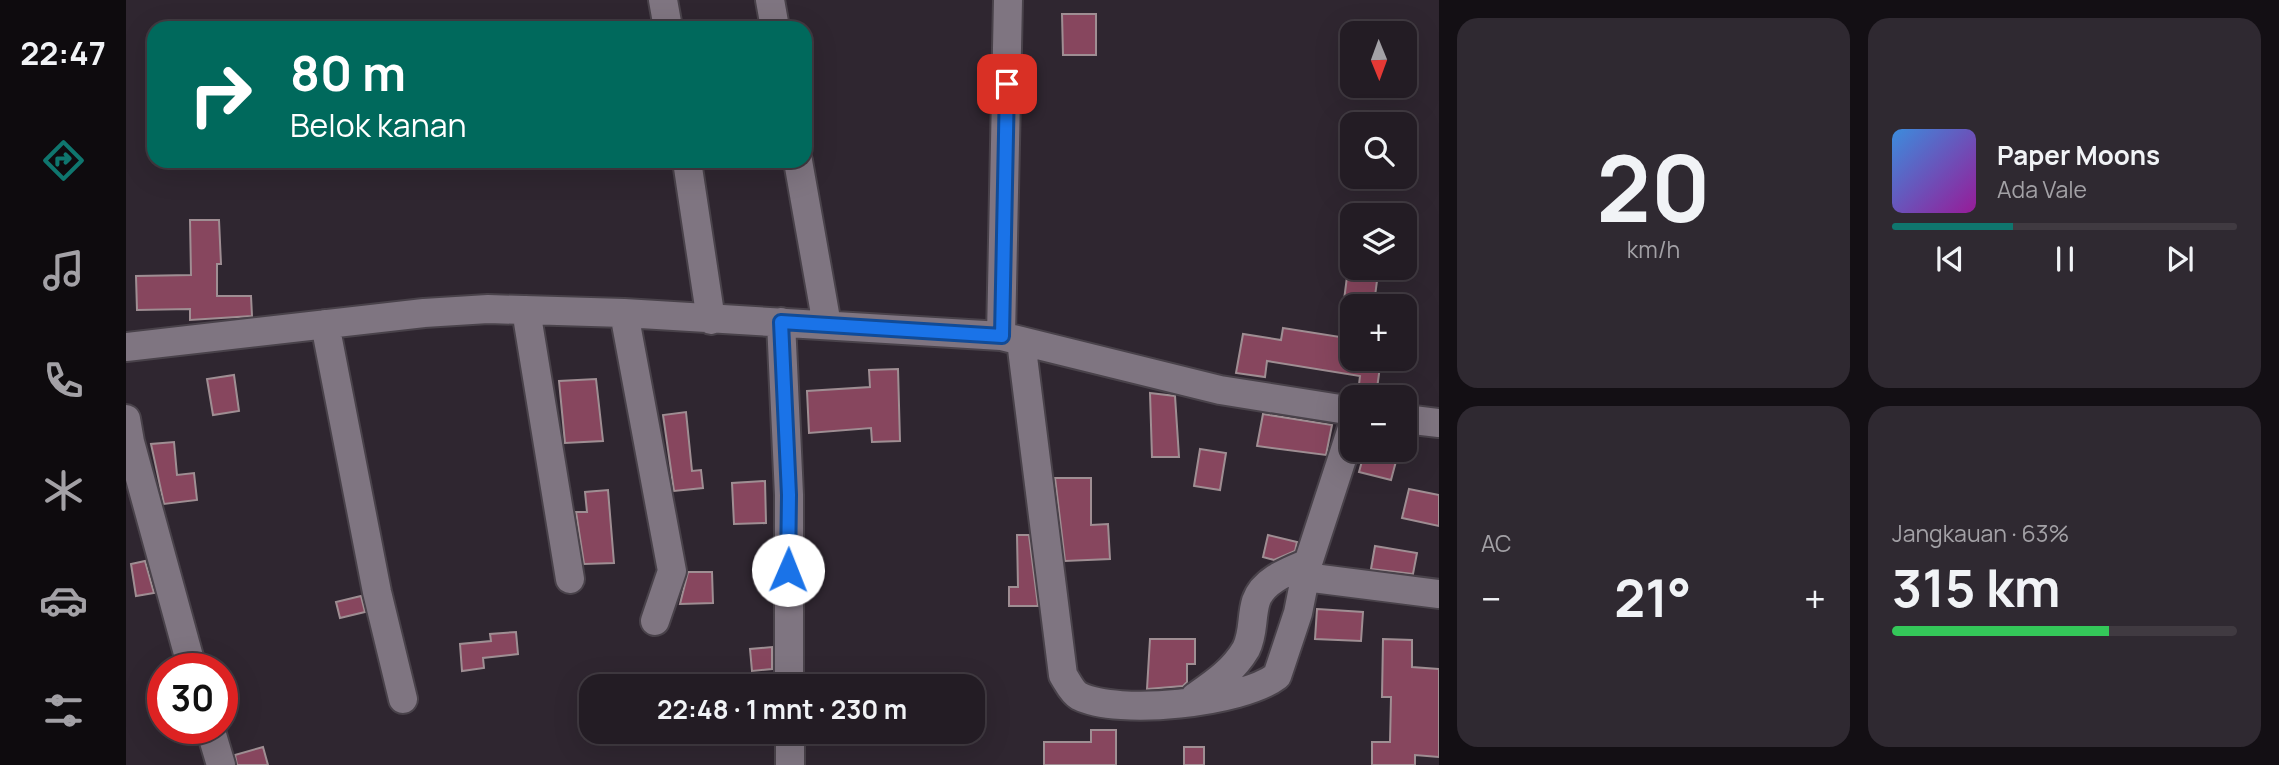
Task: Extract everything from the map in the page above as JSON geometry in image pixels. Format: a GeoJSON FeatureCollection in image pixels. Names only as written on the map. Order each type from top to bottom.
{"type":"FeatureCollection","features":[{"type":"Feature","properties":{"kind":"street"},"geometry":{"type":"LineString","coordinates":[[663,0],[667,21]]}},
{"type":"Feature","properties":{"kind":"street"},"geometry":{"type":"LineString","coordinates":[[770,0],[774,21]]}},
{"type":"Feature","properties":{"kind":"street"},"geometry":{"type":"LineString","coordinates":[[1009,0],[1011,338],[1063,674],[1076,695],[1111,705],[1186,702],[1246,691],[1277,676],[1291,639],[1306,570],[1341,462]]}},
{"type":"Feature","properties":{"kind":"street"},"geometry":{"type":"LineString","coordinates":[[688,168],[711,320]]}},
{"type":"Feature","properties":{"kind":"street"},"geometry":{"type":"LineString","coordinates":[[799,168],[827,325]]}},
{"type":"Feature","properties":{"kind":"street"},"geometry":{"type":"LineString","coordinates":[[126,347],[424,313],[526,310],[624,313],[1011,338],[1220,390],[1340,409]]}},
{"type":"Feature","properties":{"kind":"street"},"geometry":{"type":"LineString","coordinates":[[526,310],[570,579]]}},
{"type":"Feature","properties":{"kind":"street"},"geometry":{"type":"LineString","coordinates":[[624,313],[672,571],[655,621]]}},
{"type":"Feature","properties":{"kind":"street"},"geometry":{"type":"LineString","coordinates":[[781,322],[789,495],[789,674]]}},
{"type":"Feature","properties":{"kind":"street"},"geometry":{"type":"LineString","coordinates":[[325,324],[377,593],[403,699]]}},
{"type":"Feature","properties":{"kind":"street"},"geometry":{"type":"LineString","coordinates":[[126,419],[188,653]]}},
{"type":"Feature","properties":{"kind":"street"},"geometry":{"type":"LineString","coordinates":[[1417,421],[1439,424]]}},
{"type":"Feature","properties":{"kind":"street"},"geometry":{"type":"LineString","coordinates":[[1186,702],[1233,667],[1247,647],[1255,625],[1256,602],[1262,590],[1279,576],[1306,570],[1439,594]]}},
{"type":"Feature","properties":{"kind":"street"},"geometry":{"type":"LineString","coordinates":[[215,744],[221,765]]}},
{"type":"Feature","properties":{"kind":"street"},"geometry":{"type":"LineString","coordinates":[[790,744],[790,765]]}},
{"type":"Feature","properties":{"kind":"building"},"geometry":{"type":"Polygon","coordinates":[[[1062,14],[1096,14],[1096,55],[1063,55],[1062,14]]]}},
{"type":"Feature","properties":{"kind":"building"},"geometry":{"type":"Polygon","coordinates":[[[190,220],[219,220],[221,264],[217,264],[217,296],[251,296],[252,316],[190,320],[190,309],[137,310],[136,276],[191,275],[190,220]]]}},
{"type":"Feature","properties":{"kind":"building"},"geometry":{"type":"Polygon","coordinates":[[[1347,280],[1377,280],[1375,294],[1345,294],[1347,280]]]}},
{"type":"Feature","properties":{"kind":"building"},"geometry":{"type":"Polygon","coordinates":[[[1283,328],[1340,337],[1340,371],[1379,371],[1377,385],[1359,385],[1360,376],[1267,361],[1265,377],[1236,373],[1243,334],[1281,340],[1283,328]]]}},
{"type":"Feature","properties":{"kind":"building"},"geometry":{"type":"Polygon","coordinates":[[[898,369],[900,441],[872,442],[871,428],[809,433],[807,391],[870,387],[869,370],[898,369]]]}},
{"type":"Feature","properties":{"kind":"building"},"geometry":{"type":"Polygon","coordinates":[[[234,375],[239,411],[213,415],[207,379],[234,375]]]}},
{"type":"Feature","properties":{"kind":"building"},"geometry":{"type":"Polygon","coordinates":[[[596,379],[603,441],[565,443],[559,381],[596,379]]]}},
{"type":"Feature","properties":{"kind":"building"},"geometry":{"type":"Polygon","coordinates":[[[1150,393],[1175,396],[1179,457],[1152,457],[1150,393]]]}},
{"type":"Feature","properties":{"kind":"building"},"geometry":{"type":"Polygon","coordinates":[[[686,412],[692,471],[701,470],[703,488],[674,491],[663,415],[686,412]]]}},
{"type":"Feature","properties":{"kind":"building"},"geometry":{"type":"Polygon","coordinates":[[[1263,414],[1332,425],[1326,455],[1257,446],[1263,414]]]}},
{"type":"Feature","properties":{"kind":"building"},"geometry":{"type":"Polygon","coordinates":[[[174,442],[177,475],[194,473],[197,500],[164,504],[151,444],[174,442]]]}},
{"type":"Feature","properties":{"kind":"building"},"geometry":{"type":"Polygon","coordinates":[[[1200,449],[1226,453],[1220,490],[1194,486],[1200,449]]]}},
{"type":"Feature","properties":{"kind":"building"},"geometry":{"type":"Polygon","coordinates":[[[1362,462],[1396,462],[1391,480],[1359,472],[1362,462]]]}},
{"type":"Feature","properties":{"kind":"building"},"geometry":{"type":"Polygon","coordinates":[[[1055,478],[1091,478],[1091,525],[1108,524],[1110,559],[1065,561],[1055,478]]]}},
{"type":"Feature","properties":{"kind":"building"},"geometry":{"type":"Polygon","coordinates":[[[765,481],[766,523],[734,524],[732,483],[765,481]]]}},
{"type":"Feature","properties":{"kind":"building"},"geometry":{"type":"Polygon","coordinates":[[[1409,489],[1439,495],[1439,526],[1402,518],[1409,489]]]}},
{"type":"Feature","properties":{"kind":"building"},"geometry":{"type":"Polygon","coordinates":[[[608,490],[614,563],[584,564],[576,512],[587,512],[585,492],[608,490]]]}},
{"type":"Feature","properties":{"kind":"building"},"geometry":{"type":"Polygon","coordinates":[[[1017,535],[1029,535],[1038,606],[1009,606],[1009,587],[1018,587],[1017,535]]]}},
{"type":"Feature","properties":{"kind":"building"},"geometry":{"type":"Polygon","coordinates":[[[1268,535],[1297,542],[1295,551],[1274,560],[1263,557],[1268,535]]]}},
{"type":"Feature","properties":{"kind":"building"},"geometry":{"type":"Polygon","coordinates":[[[1375,546],[1417,553],[1413,574],[1371,569],[1375,546]]]}},
{"type":"Feature","properties":{"kind":"building"},"geometry":{"type":"Polygon","coordinates":[[[145,561],[154,593],[136,596],[131,564],[145,561]]]}},
{"type":"Feature","properties":{"kind":"building"},"geometry":{"type":"Polygon","coordinates":[[[688,572],[712,572],[713,603],[680,604],[688,572]]]}},
{"type":"Feature","properties":{"kind":"building"},"geometry":{"type":"Polygon","coordinates":[[[361,596],[365,612],[340,618],[336,602],[361,596]]]}},
{"type":"Feature","properties":{"kind":"building"},"geometry":{"type":"Polygon","coordinates":[[[1317,609],[1363,612],[1361,641],[1315,639],[1317,609]]]}},
{"type":"Feature","properties":{"kind":"building"},"geometry":{"type":"Polygon","coordinates":[[[516,632],[518,654],[483,658],[484,668],[462,671],[460,644],[491,641],[490,634],[516,632]]]}},
{"type":"Feature","properties":{"kind":"building"},"geometry":{"type":"Polygon","coordinates":[[[1150,639],[1195,639],[1195,664],[1187,664],[1187,682],[1183,686],[1147,689],[1150,639]]]}},
{"type":"Feature","properties":{"kind":"building"},"geometry":{"type":"Polygon","coordinates":[[[1383,639],[1412,640],[1412,667],[1439,669],[1439,757],[1415,755],[1415,765],[1372,765],[1372,742],[1390,742],[1391,697],[1382,697],[1383,639]]]}},
{"type":"Feature","properties":{"kind":"building"},"geometry":{"type":"Polygon","coordinates":[[[772,647],[772,669],[752,671],[750,649],[772,647]]]}},
{"type":"Feature","properties":{"kind":"building"},"geometry":{"type":"Polygon","coordinates":[[[1091,730],[1116,730],[1116,765],[1044,765],[1044,742],[1091,742],[1091,730]]]}},
{"type":"Feature","properties":{"kind":"building"},"geometry":{"type":"Polygon","coordinates":[[[263,747],[268,765],[237,765],[235,755],[263,747]]]}},
{"type":"Feature","properties":{"kind":"building"},"geometry":{"type":"Polygon","coordinates":[[[1184,747],[1204,747],[1204,765],[1184,765],[1184,747]]]}},
{"type":"Feature","properties":{"kind":"route"},"geometry":{"type":"LineString","coordinates":[[788,570],[789,495],[781,322],[1002,336],[1007,84]]}}]}
